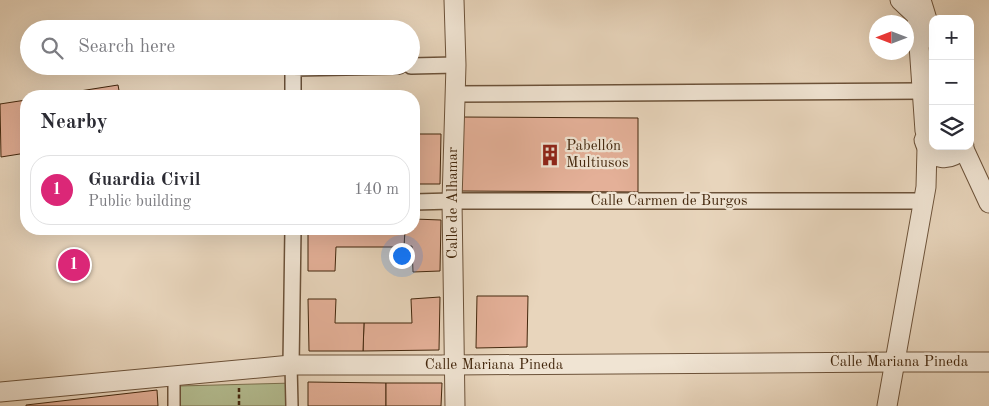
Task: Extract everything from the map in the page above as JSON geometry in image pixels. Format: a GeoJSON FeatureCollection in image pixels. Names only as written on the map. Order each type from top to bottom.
{"type":"FeatureCollection","features":[{"type":"Feature","properties":{"kind":"street","name":"Calle de Alhamar"},"geometry":{"type":"LineString","coordinates":[[454,0],[456,65],[452,201],[455,406]]}},
{"type":"Feature","properties":{"kind":"street"},"geometry":{"type":"LineString","coordinates":[[887,406],[926,187],[928,133],[922,91],[917,16],[900,0]]}},
{"type":"Feature","properties":{"kind":"street"},"geometry":{"type":"LineString","coordinates":[[921,0],[929,26]]}},
{"type":"Feature","properties":{"kind":"street"},"geometry":{"type":"LineString","coordinates":[[420,66],[456,65]]}},
{"type":"Feature","properties":{"kind":"street"},"geometry":{"type":"LineString","coordinates":[[293,75],[293,90]]}},
{"type":"Feature","properties":{"kind":"street"},"geometry":{"type":"LineString","coordinates":[[454,94],[922,91]]}},
{"type":"Feature","properties":{"kind":"street"},"geometry":{"type":"LineString","coordinates":[[934,150],[936,156],[942,158],[954,156],[962,150]]}},
{"type":"Feature","properties":{"kind":"street"},"geometry":{"type":"LineString","coordinates":[[965,150],[989,203]]}},
{"type":"Feature","properties":{"kind":"street","name":"Calle Carmen de Burgos"},"geometry":{"type":"LineString","coordinates":[[420,202],[923,201]]}},
{"type":"Feature","properties":{"kind":"street"},"geometry":{"type":"LineString","coordinates":[[292,406],[293,235]]}},
{"type":"Feature","properties":{"kind":"street","name":"Calle Mariana Pineda"},"geometry":{"type":"LineString","coordinates":[[0,392],[291,365],[989,362]]}},
{"type":"Feature","properties":{"kind":"street"},"geometry":{"type":"LineString","coordinates":[[174,376],[174,406]]}},
{"type":"Feature","properties":{"kind":"green space"},"geometry":{"type":"Polygon","coordinates":[[[294,383],[295,406],[179,406],[179,386],[294,383]]]}},
{"type":"Feature","properties":{"kind":"building"},"geometry":{"type":"Polygon","coordinates":[[[118,85],[119,90],[86,90],[118,85]]]}},
{"type":"Feature","properties":{"kind":"building"},"geometry":{"type":"Polygon","coordinates":[[[20,101],[20,154],[1,157],[0,104],[20,101]]]}},
{"type":"Feature","properties":{"kind":"building","name":"Pabellón Multiusos"},"geometry":{"type":"Polygon","coordinates":[[[461,117],[638,118],[638,192],[461,191],[461,117]]]}},
{"type":"Feature","properties":{"kind":"building"},"geometry":{"type":"Polygon","coordinates":[[[420,134],[441,134],[440,184],[420,184],[420,134]]]}},
{"type":"Feature","properties":{"kind":"building"},"geometry":{"type":"Polygon","coordinates":[[[420,219],[441,220],[440,271],[413,272],[412,246],[404,247],[405,235],[420,235],[420,219]]]}},
{"type":"Feature","properties":{"kind":"building"},"geometry":{"type":"Polygon","coordinates":[[[308,235],[405,235],[404,247],[336,247],[335,271],[308,271],[308,235]]]}},
{"type":"Feature","properties":{"kind":"building"},"geometry":{"type":"Polygon","coordinates":[[[477,296],[528,296],[527,347],[476,348],[477,296]]]}},
{"type":"Feature","properties":{"kind":"building"},"geometry":{"type":"Polygon","coordinates":[[[440,297],[439,350],[363,351],[364,323],[412,323],[411,299],[440,297]]]}},
{"type":"Feature","properties":{"kind":"building"},"geometry":{"type":"Polygon","coordinates":[[[308,299],[336,299],[335,323],[364,323],[363,351],[309,351],[308,299]]]}},
{"type":"Feature","properties":{"kind":"building"},"geometry":{"type":"Polygon","coordinates":[[[308,382],[386,383],[386,406],[308,406],[308,382]]]}},
{"type":"Feature","properties":{"kind":"building"},"geometry":{"type":"Polygon","coordinates":[[[386,383],[442,383],[441,406],[386,406],[386,383]]]}},
{"type":"Feature","properties":{"kind":"building"},"geometry":{"type":"Polygon","coordinates":[[[157,390],[158,406],[26,406],[26,405],[157,390]]]}},
{"type":"Feature","properties":{"kind":"place","name":"Pabellón Multiusos"},"geometry":{"type":"Point","coordinates":[550,155]}},
{"type":"Feature","properties":{"kind":"place","name":"Guardia Civil"},"geometry":{"type":"Point","coordinates":[74,265]}}]}
